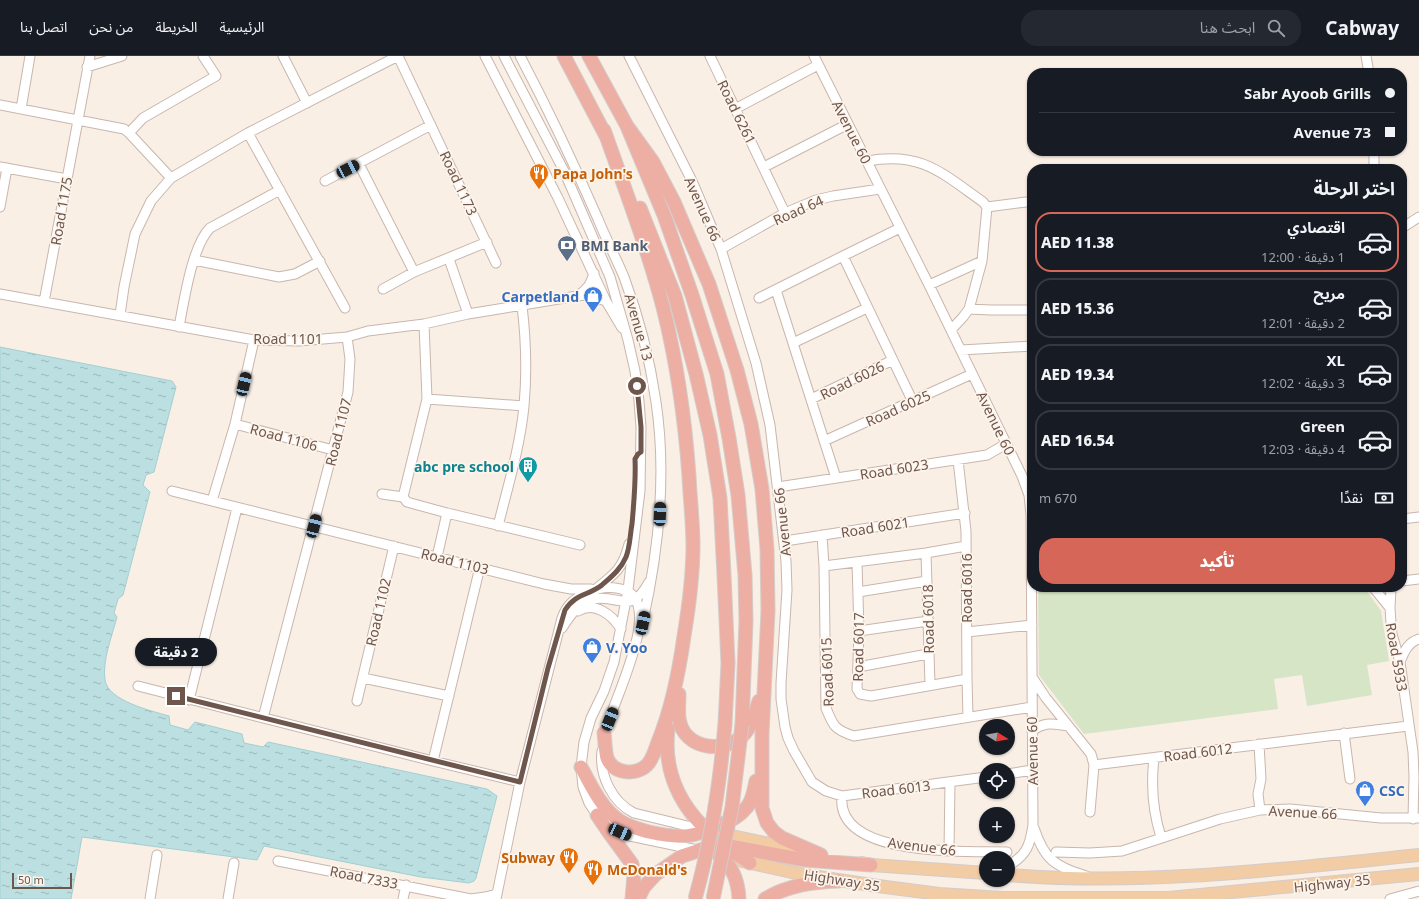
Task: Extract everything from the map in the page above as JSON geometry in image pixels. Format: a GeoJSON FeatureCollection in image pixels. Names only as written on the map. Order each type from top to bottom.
{"type":"FeatureCollection","features":[{"type":"Feature","properties":{"kind":"highway"},"geometry":{"type":"LineString","coordinates":[[564,56],[604,130],[643,213],[675,296],[696,374],[710,435],[720,498],[728,663],[725,724],[715,808],[695,899]]}},
{"type":"Feature","properties":{"kind":"highway"},"geometry":{"type":"LineString","coordinates":[[589,56],[627,126],[664,214],[692,295],[717,374],[738,495],[745,575],[746,621],[742,725],[732,807],[713,899]]}},
{"type":"Feature","properties":{"kind":"highway"},"geometry":{"type":"LineString","coordinates":[[627,126],[653,162],[674,202],[709,284],[737,370],[751,424],[762,489],[767,549],[768,611],[762,734],[762,808],[767,823],[774,832],[782,838],[821,854]]}},
{"type":"Feature","properties":{"kind":"highway"},"geometry":{"type":"LineString","coordinates":[[604,130],[636,220],[662,307],[677,371],[686,440],[693,546],[690,603],[680,670],[669,711],[654,754],[647,764],[640,770],[630,772],[621,771],[613,766],[608,758],[604,732]]}},
{"type":"Feature","properties":{"kind":"highway"},"geometry":{"type":"LineString","coordinates":[[680,670],[679,719],[681,725],[690,740],[701,746],[713,746],[731,744],[745,733],[753,720],[759,703],[766,669]]}},
{"type":"Feature","properties":{"kind":"highway"},"geometry":{"type":"LineString","coordinates":[[669,711],[666,744],[670,770],[678,793],[695,818],[708,831],[722,851],[738,885],[739,899]]}},
{"type":"Feature","properties":{"kind":"highway"},"geometry":{"type":"LineString","coordinates":[[581,767],[594,791],[605,807],[619,820],[638,829],[670,837],[685,836],[691,830],[708,831],[735,818],[748,806],[753,796],[756,781],[762,734]]}},
{"type":"Feature","properties":{"kind":"highway"},"geometry":{"type":"LineString","coordinates":[[597,815],[632,864],[634,875],[632,899]]}},
{"type":"Feature","properties":{"kind":"highway"},"geometry":{"type":"LineString","coordinates":[[691,830],[704,849]]}},
{"type":"Feature","properties":{"kind":"highway"},"geometry":{"type":"LineString","coordinates":[[638,899],[644,887],[656,874],[682,856],[704,849],[805,860],[871,864]]}},
{"type":"Feature","properties":{"kind":"highway"},"geometry":{"type":"LineString","coordinates":[[722,851],[750,863]]}},
{"type":"Feature","properties":{"kind":"highway"},"geometry":{"type":"LineString","coordinates":[[765,899],[774,893],[809,883],[839,881]]}},
{"type":"Feature","properties":{"kind":"main road","name":"Highway 35"},"geometry":{"type":"LineString","coordinates":[[708,831],[871,864],[979,872]]}},
{"type":"Feature","properties":{"kind":"main road","name":"Highway 35"},"geometry":{"type":"LineString","coordinates":[[1015,875],[1092,879],[1170,876],[1247,872],[1419,855]]}},
{"type":"Feature","properties":{"kind":"main road","name":"Highway 35"},"geometry":{"type":"LineString","coordinates":[[750,863],[839,881],[939,894],[1003,898],[1170,898],[1419,874]]}},
{"type":"Feature","properties":{"kind":"street"},"geometry":{"type":"LineString","coordinates":[[21,109],[30,56]]}},
{"type":"Feature","properties":{"kind":"street","name":"Road 1175"},"geometry":{"type":"LineString","coordinates":[[44,302],[90,56]]}},
{"type":"Feature","properties":{"kind":"street"},"geometry":{"type":"LineString","coordinates":[[87,67],[122,56]]}},
{"type":"Feature","properties":{"kind":"street"},"geometry":{"type":"LineString","coordinates":[[128,132],[143,118],[216,76],[203,56]]}},
{"type":"Feature","properties":{"kind":"street"},"geometry":{"type":"LineString","coordinates":[[283,56],[308,103]]}},
{"type":"Feature","properties":{"kind":"street"},"geometry":{"type":"LineString","coordinates":[[120,315],[135,234],[150,202],[171,178],[248,133],[398,56]]}},
{"type":"Feature","properties":{"kind":"street","name":"Road 1173"},"geometry":{"type":"LineString","coordinates":[[398,56],[496,263]]}},
{"type":"Feature","properties":{"kind":"street"},"geometry":{"type":"LineString","coordinates":[[485,56],[554,191],[606,301],[628,340]]}},
{"type":"Feature","properties":{"kind":"street","name":"Avenue 13"},"geometry":{"type":"LineString","coordinates":[[504,56],[564,171],[610,277],[628,340],[639,401],[641,452],[640,491],[628,590],[614,662],[604,691],[589,724],[584,742],[581,767],[583,787],[589,803],[597,815],[611,828],[630,836],[669,846],[704,849]]}},
{"type":"Feature","properties":{"kind":"street","name":"Avenue 13"},"geometry":{"type":"LineString","coordinates":[[520,56],[575,167],[623,276],[636,311],[650,364],[657,404],[662,468],[659,529],[643,623],[636,643]]}},
{"type":"Feature","properties":{"kind":"street","name":"Avenue 66"},"geometry":{"type":"LineString","coordinates":[[629,56],[692,181],[722,249],[756,363],[770,425],[785,541],[787,590],[781,688],[783,715],[788,738],[812,782],[826,791],[842,796],[842,808],[847,820],[860,832],[882,841],[904,846],[949,851],[979,852]]}},
{"type":"Feature","properties":{"kind":"street","name":"Road 6261"},"geometry":{"type":"LineString","coordinates":[[710,56],[786,213]]}},
{"type":"Feature","properties":{"kind":"street","name":"Avenue 60"},"geometry":{"type":"LineString","coordinates":[[814,56],[961,350],[1022,476],[1027,490]]}},
{"type":"Feature","properties":{"kind":"street"},"geometry":{"type":"LineString","coordinates":[[1366,56],[1368,68]]}},
{"type":"Feature","properties":{"kind":"street"},"geometry":{"type":"LineString","coordinates":[[735,109],[818,65]]}},
{"type":"Feature","properties":{"kind":"street"},"geometry":{"type":"LineString","coordinates":[[0,105],[78,119],[118,128],[128,132],[171,178]]}},
{"type":"Feature","properties":{"kind":"street"},"geometry":{"type":"LineString","coordinates":[[764,167],[848,124]]}},
{"type":"Feature","properties":{"kind":"street"},"geometry":{"type":"LineString","coordinates":[[325,181],[431,125]]}},
{"type":"Feature","properties":{"kind":"street"},"geometry":{"type":"LineString","coordinates":[[248,133],[345,308]]}},
{"type":"Feature","properties":{"kind":"street"},"geometry":{"type":"LineString","coordinates":[[866,161],[891,158],[917,161],[948,176],[983,202],[987,207],[982,261],[969,309],[963,318],[951,330]]}},
{"type":"Feature","properties":{"kind":"street"},"geometry":{"type":"LineString","coordinates":[[359,164],[414,272]]}},
{"type":"Feature","properties":{"kind":"street"},"geometry":{"type":"LineString","coordinates":[[0,207],[4,168],[67,179]]}},
{"type":"Feature","properties":{"kind":"street","name":"Road 64"},"geometry":{"type":"LineString","coordinates":[[722,249],[786,213],[816,200],[880,189]]}},
{"type":"Feature","properties":{"kind":"street"},"geometry":{"type":"LineString","coordinates":[[179,327],[185,294],[200,240],[210,228],[280,190]]}},
{"type":"Feature","properties":{"kind":"street"},"geometry":{"type":"LineString","coordinates":[[987,207],[1027,202]]}},
{"type":"Feature","properties":{"kind":"street"},"geometry":{"type":"LineString","coordinates":[[1407,225],[1419,218]]}},
{"type":"Feature","properties":{"kind":"street"},"geometry":{"type":"LineString","coordinates":[[759,298],[900,228]]}},
{"type":"Feature","properties":{"kind":"street"},"geometry":{"type":"LineString","coordinates":[[383,289],[414,272],[449,259],[487,242]]}},
{"type":"Feature","properties":{"kind":"street","name":"Road 6026"},"geometry":{"type":"LineString","coordinates":[[843,256],[912,402]]}},
{"type":"Feature","properties":{"kind":"street"},"geometry":{"type":"LineString","coordinates":[[449,259],[468,314]]}},
{"type":"Feature","properties":{"kind":"street"},"geometry":{"type":"LineString","coordinates":[[194,260],[279,277],[295,274],[320,261]]}},
{"type":"Feature","properties":{"kind":"street"},"geometry":{"type":"LineString","coordinates":[[929,285],[982,261]]}},
{"type":"Feature","properties":{"kind":"street"},"geometry":{"type":"LineString","coordinates":[[577,296],[584,292],[589,286],[594,273]]}},
{"type":"Feature","properties":{"kind":"street"},"geometry":{"type":"LineString","coordinates":[[776,290],[836,478]]}},
{"type":"Feature","properties":{"kind":"street","name":"Road 1101"},"geometry":{"type":"LineString","coordinates":[[0,294],[254,340],[299,341],[347,336],[368,331],[424,324],[468,314],[577,296],[586,295],[606,301]]}},
{"type":"Feature","properties":{"kind":"street"},"geometry":{"type":"LineString","coordinates":[[498,526],[514,464],[524,406],[526,368],[525,330],[522,306]]}},
{"type":"Feature","properties":{"kind":"street"},"geometry":{"type":"LineString","coordinates":[[793,344],[867,308]]}},
{"type":"Feature","properties":{"kind":"street"},"geometry":{"type":"LineString","coordinates":[[969,309],[1027,310]]}},
{"type":"Feature","properties":{"kind":"street"},"geometry":{"type":"LineString","coordinates":[[403,497],[426,398],[427,389],[424,324]]}},
{"type":"Feature","properties":{"kind":"street","name":"Road 1107"},"geometry":{"type":"LineString","coordinates":[[314,526],[350,381],[350,359],[347,336]]}},
{"type":"Feature","properties":{"kind":"street","name":"Road 1106"},"geometry":{"type":"LineString","coordinates":[[212,501],[235,424],[254,340]]}},
{"type":"Feature","properties":{"kind":"street"},"geometry":{"type":"LineString","coordinates":[[961,350],[1027,346]]}},
{"type":"Feature","properties":{"kind":"street","name":"Road 6026"},"geometry":{"type":"LineString","coordinates":[[811,399],[893,360]]}},
{"type":"Feature","properties":{"kind":"street","name":"Road 6025"},"geometry":{"type":"LineString","coordinates":[[824,441],[972,374]]}},
{"type":"Feature","properties":{"kind":"street"},"geometry":{"type":"LineString","coordinates":[[426,398],[524,406]]}},
{"type":"Feature","properties":{"kind":"street","name":"Road 1106"},"geometry":{"type":"LineString","coordinates":[[235,424],[334,450]]}},
{"type":"Feature","properties":{"kind":"street","name":"Road 6023"},"geometry":{"type":"LineString","coordinates":[[778,487],[986,455],[1006,444]]}},
{"type":"Feature","properties":{"kind":"street"},"geometry":{"type":"LineString","coordinates":[[496,896],[520,782],[562,618],[569,603],[578,596],[597,588],[617,572],[626,558],[630,539],[633,507],[635,459],[641,452]]}},
{"type":"Feature","properties":{"kind":"street","name":"Road 6016"},"geometry":{"type":"LineString","coordinates":[[958,460],[965,513],[968,717]]}},
{"type":"Feature","properties":{"kind":"street","name":"Road 1103"},"geometry":{"type":"LineString","coordinates":[[172,492],[437,556],[557,587],[577,589],[612,588],[628,590]]}},
{"type":"Feature","properties":{"kind":"street"},"geometry":{"type":"LineString","coordinates":[[382,494],[403,497],[407,502],[447,513],[580,545]]}},
{"type":"Feature","properties":{"kind":"street"},"geometry":{"type":"LineString","coordinates":[[189,700],[237,508]]}},
{"type":"Feature","properties":{"kind":"street"},"geometry":{"type":"LineString","coordinates":[[437,556],[447,513]]}},
{"type":"Feature","properties":{"kind":"street","name":"Road 6021"},"geometry":{"type":"LineString","coordinates":[[785,541],[965,513]]}},
{"type":"Feature","properties":{"kind":"street"},"geometry":{"type":"LineString","coordinates":[[1407,519],[1419,518]]}},
{"type":"Feature","properties":{"kind":"street"},"geometry":{"type":"LineString","coordinates":[[263,718],[314,526]]}},
{"type":"Feature","properties":{"kind":"street","name":"Road 6015"},"geometry":{"type":"LineString","coordinates":[[822,535],[824,566],[826,708],[832,724],[842,732],[854,736],[1032,707]]}},
{"type":"Feature","properties":{"kind":"street","name":"Road 1102"},"geometry":{"type":"LineString","coordinates":[[357,701],[394,546]]}},
{"type":"Feature","properties":{"kind":"street"},"geometry":{"type":"LineString","coordinates":[[824,566],[926,553],[966,546]]}},
{"type":"Feature","properties":{"kind":"street","name":"Road 6018"},"geometry":{"type":"LineString","coordinates":[[926,553],[930,685]]}},
{"type":"Feature","properties":{"kind":"street","name":"Road 6017"},"geometry":{"type":"LineString","coordinates":[[857,562],[859,631],[857,689],[860,694],[871,696],[967,679]]}},
{"type":"Feature","properties":{"kind":"street"},"geometry":{"type":"LineString","coordinates":[[433,761],[480,567]]}},
{"type":"Feature","properties":{"kind":"street"},"geometry":{"type":"LineString","coordinates":[[556,638],[572,614],[581,605],[592,599],[625,602],[636,598],[645,590],[652,577]]}},
{"type":"Feature","properties":{"kind":"street"},"geometry":{"type":"LineString","coordinates":[[1407,580],[1419,579]]}},
{"type":"Feature","properties":{"kind":"street"},"geometry":{"type":"LineString","coordinates":[[858,592],[927,581]]}},
{"type":"Feature","properties":{"kind":"street"},"geometry":{"type":"LineString","coordinates":[[628,590],[636,598],[640,608],[639,624],[636,643],[616,705],[604,732],[601,758],[605,776],[610,791],[627,809],[634,813],[691,830]]}},
{"type":"Feature","properties":{"kind":"street","name":"Avenue 60"},"geometry":{"type":"LineString","coordinates":[[1032,592],[1033,825]]}},
{"type":"Feature","properties":{"kind":"street"},"geometry":{"type":"LineString","coordinates":[[1377,592],[1390,608]]}},
{"type":"Feature","properties":{"kind":"street","name":"Road 5933"},"geometry":{"type":"LineString","coordinates":[[1391,592],[1390,608],[1392,634],[1400,662],[1412,752],[1416,819]]}},
{"type":"Feature","properties":{"kind":"street"},"geometry":{"type":"LineString","coordinates":[[572,614],[581,609],[591,607],[599,609],[606,612],[616,620],[621,629]]}},
{"type":"Feature","properties":{"kind":"street"},"geometry":{"type":"LineString","coordinates":[[859,631],[928,621]]}},
{"type":"Feature","properties":{"kind":"street"},"geometry":{"type":"LineString","coordinates":[[967,632],[1032,625]]}},
{"type":"Feature","properties":{"kind":"street"},"geometry":{"type":"LineString","coordinates":[[1400,662],[1408,645],[1419,639]]}},
{"type":"Feature","properties":{"kind":"street"},"geometry":{"type":"LineString","coordinates":[[858,667],[928,654]]}},
{"type":"Feature","properties":{"kind":"street"},"geometry":{"type":"LineString","coordinates":[[1032,677],[1046,698],[1091,754],[1094,765],[1090,812]]}},
{"type":"Feature","properties":{"kind":"street"},"geometry":{"type":"LineString","coordinates":[[363,678],[449,696]]}},
{"type":"Feature","properties":{"kind":"street"},"geometry":{"type":"LineString","coordinates":[[138,686],[520,782]]}},
{"type":"Feature","properties":{"kind":"street"},"geometry":{"type":"LineString","coordinates":[[1032,731],[1040,725],[1048,724],[1068,726]]}},
{"type":"Feature","properties":{"kind":"street","name":"Road 6012"},"geometry":{"type":"LineString","coordinates":[[1094,765],[1408,726]]}},
{"type":"Feature","properties":{"kind":"street"},"geometry":{"type":"LineString","coordinates":[[1344,733],[1350,779]]}},
{"type":"Feature","properties":{"kind":"street"},"geometry":{"type":"LineString","coordinates":[[1259,744],[1260,779],[1258,794],[1260,810]]}},
{"type":"Feature","properties":{"kind":"street"},"geometry":{"type":"LineString","coordinates":[[1154,758],[1152,772],[1155,816],[1161,837]]}},
{"type":"Feature","properties":{"kind":"street"},"geometry":{"type":"LineString","coordinates":[[1015,773],[1032,770]]}},
{"type":"Feature","properties":{"kind":"street","name":"Road 6013"},"geometry":{"type":"LineString","coordinates":[[842,796],[979,778]]}},
{"type":"Feature","properties":{"kind":"street","name":"Road 6013"},"geometry":{"type":"LineString","coordinates":[[949,851],[950,782]]}},
{"type":"Feature","properties":{"kind":"street","name":"Avenue 66"},"geometry":{"type":"LineString","coordinates":[[1056,852],[1090,854],[1122,851],[1134,848],[1161,837],[1227,817],[1260,810],[1290,808],[1381,818],[1416,819]]}},
{"type":"Feature","properties":{"kind":"street"},"geometry":{"type":"LineString","coordinates":[[1015,862],[1026,852],[1032,837],[1033,825]]}},
{"type":"Feature","properties":{"kind":"street"},"geometry":{"type":"LineString","coordinates":[[1033,825],[1040,845],[1046,854],[1062,868],[1092,879]]}},
{"type":"Feature","properties":{"kind":"street"},"geometry":{"type":"LineString","coordinates":[[150,899],[157,855]]}},
{"type":"Feature","properties":{"kind":"street","name":"Road 7333"},"geometry":{"type":"LineString","coordinates":[[278,861],[472,899],[496,896]]}},
{"type":"Feature","properties":{"kind":"street"},"geometry":{"type":"LineString","coordinates":[[228,899],[234,863]]}},
{"type":"Feature","properties":{"kind":"street"},"geometry":{"type":"LineString","coordinates":[[403,899],[406,885]]}},
{"type":"Feature","properties":{"kind":"street"},"geometry":{"type":"LineString","coordinates":[[1241,899],[1251,891]]}},
{"type":"Feature","properties":{"kind":"street"},"geometry":{"type":"LineString","coordinates":[[1390,899],[1419,891]]}},
{"type":"Feature","properties":{"kind":"green space"},"geometry":{"type":"Polygon","coordinates":[[[1038,592],[1368,592],[1381,611],[1389,661],[1367,665],[1372,695],[1307,706],[1302,675],[1274,679],[1278,709],[1084,734],[1039,675],[1038,592]]]}},
{"type":"Feature","properties":{"kind":"water"},"geometry":{"type":"Polygon","coordinates":[[[0,347],[172,381],[176,387],[154,472],[146,475],[143,485],[150,492],[123,595],[118,599],[114,613],[117,617],[108,648],[104,673],[108,687],[114,694],[142,708],[169,716],[170,725],[188,730],[195,722],[242,734],[244,743],[263,747],[268,742],[487,789],[497,796],[474,881],[469,883],[421,877],[264,846],[257,860],[82,837],[71,899],[0,899],[0,347]]]}},
{"type":"Feature","properties":{"kind":"place","name":"Papa John's"},"geometry":{"type":"Point","coordinates":[539,190]}},
{"type":"Feature","properties":{"kind":"place","name":"BMI Bank"},"geometry":{"type":"Point","coordinates":[567,262]}},
{"type":"Feature","properties":{"kind":"place","name":"Carpetland"},"geometry":{"type":"Point","coordinates":[593,313]}},
{"type":"Feature","properties":{"kind":"place","name":"abc pre school"},"geometry":{"type":"Point","coordinates":[528,483]}},
{"type":"Feature","properties":{"kind":"place","name":"V. Yoo"},"geometry":{"type":"Point","coordinates":[592,664]}},
{"type":"Feature","properties":{"kind":"place","name":"CSC"},"geometry":{"type":"Point","coordinates":[1365,807]}},
{"type":"Feature","properties":{"kind":"place","name":"Subway"},"geometry":{"type":"Point","coordinates":[569,874]}},
{"type":"Feature","properties":{"kind":"place","name":"McDonald's"},"geometry":{"type":"Point","coordinates":[593,886]}},
{"type":"Feature","properties":{"kind":"route"},"geometry":{"type":"LineString","coordinates":[[176,696],[520,782],[548,668],[565,610],[569,603],[578,596],[597,588],[615,574],[626,558],[630,539],[633,507],[635,459],[641,452],[641,427],[637,386]]}}]}
